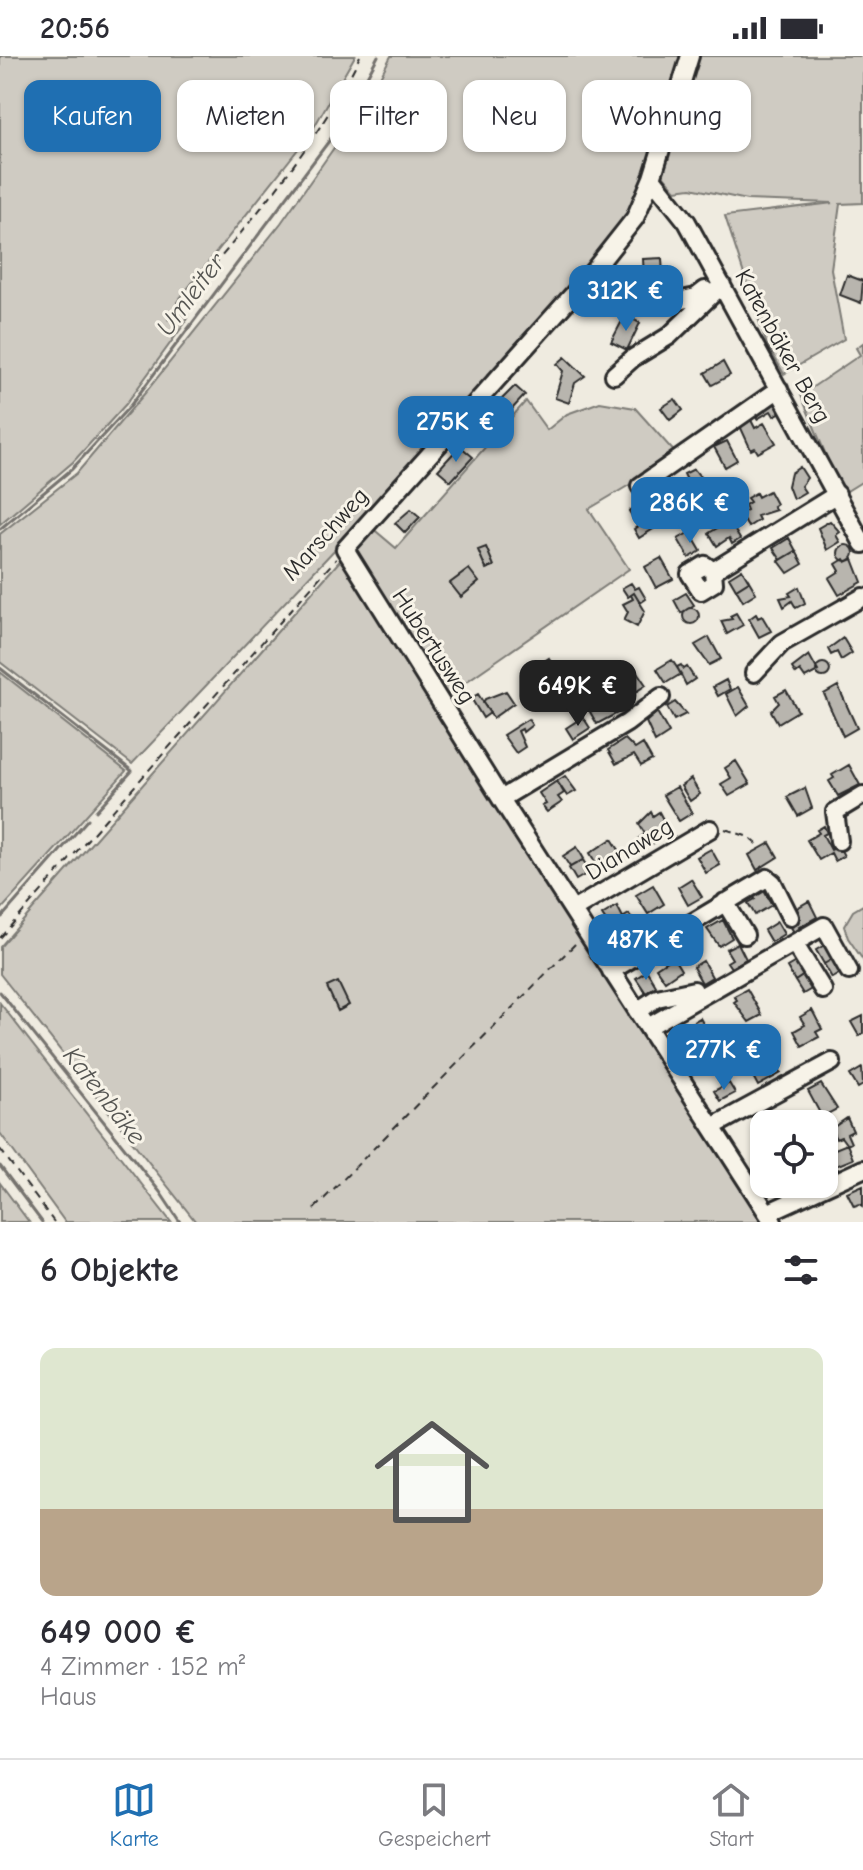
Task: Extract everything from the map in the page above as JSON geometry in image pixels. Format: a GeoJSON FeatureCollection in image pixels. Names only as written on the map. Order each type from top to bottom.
{"type":"FeatureCollection","features":[{"type":"Feature","properties":{"kind":"street","name":"Marschweg"},"geometry":{"type":"LineString","coordinates":[[345,549],[586,280],[635,218],[652,178],[690,56]]}},
{"type":"Feature","properties":{"kind":"street","name":"Katenbäker Berg"},"geometry":{"type":"LineString","coordinates":[[652,178],[687,222],[863,544]]}},
{"type":"Feature","properties":{"kind":"street"},"geometry":{"type":"LineString","coordinates":[[673,302],[703,293],[719,281]]}},
{"type":"Feature","properties":{"kind":"street"},"geometry":{"type":"LineString","coordinates":[[614,375],[633,358],[669,336],[719,281]]}},
{"type":"Feature","properties":{"kind":"street"},"geometry":{"type":"LineString","coordinates":[[640,486],[779,389]]}},
{"type":"Feature","properties":{"kind":"street"},"geometry":{"type":"LineString","coordinates":[[713,571],[837,494]]}},
{"type":"Feature","properties":{"kind":"street","name":"Hubertusweg"},"geometry":{"type":"LineString","coordinates":[[345,549],[770,1218],[863,1169]]}},
{"type":"Feature","properties":{"kind":"street"},"geometry":{"type":"LineString","coordinates":[[754,673],[782,643],[863,597]]}},
{"type":"Feature","properties":{"kind":"street"},"geometry":{"type":"LineString","coordinates":[[501,799],[627,723],[661,697]]}},
{"type":"Feature","properties":{"kind":"street"},"geometry":{"type":"LineString","coordinates":[[839,841],[835,812],[863,795]]}},
{"type":"Feature","properties":{"kind":"street","name":"Dianaweg"},"geometry":{"type":"LineString","coordinates":[[573,910],[710,829]]}},
{"type":"Feature","properties":{"kind":"street"},"geometry":{"type":"LineString","coordinates":[[611,971],[767,878],[773,883],[790,917]]}},
{"type":"Feature","properties":{"kind":"street"},"geometry":{"type":"LineString","coordinates":[[725,902],[745,935]]}},
{"type":"Feature","properties":{"kind":"street"},"geometry":{"type":"LineString","coordinates":[[648,1027],[824,926],[849,971]]}},
{"type":"Feature","properties":{"kind":"street"},"geometry":{"type":"LineString","coordinates":[[794,943],[823,990]]}},
{"type":"Feature","properties":{"kind":"street"},"geometry":{"type":"LineString","coordinates":[[637,1011],[657,998],[694,990]]}},
{"type":"Feature","properties":{"kind":"street"},"geometry":{"type":"LineString","coordinates":[[712,1127],[832,1062]]}},
{"type":"Feature","properties":{"kind":"path"},"geometry":{"type":"LineString","coordinates":[[168,320],[314,137],[344,90],[360,56]]}},
{"type":"Feature","properties":{"kind":"path","name":"Marschweg"},"geometry":{"type":"LineString","coordinates":[[0,938],[345,549]]}},
{"type":"Feature","properties":{"kind":"path"},"geometry":{"type":"LineString","coordinates":[[710,829],[732,829],[762,848]]}},
{"type":"Feature","properties":{"kind":"path"},"geometry":{"type":"LineString","coordinates":[[314,1209],[572,945],[588,933]]}},
{"type":"Feature","properties":{"kind":"path"},"geometry":{"type":"LineString","coordinates":[[0,1149],[54,1222]]}},
{"type":"Feature","properties":{"kind":"shaded area"},"geometry":{"type":"Polygon","coordinates":[[[0,56],[355,56],[341,80],[330,80],[330,99],[314,127],[314,80],[177,80],[177,152],[296,152],[177,302],[188,315],[185,323],[126,404],[73,462],[0,524],[0,56]]]}},
{"type":"Feature","properties":{"kind":"shaded area"},"geometry":{"type":"Polygon","coordinates":[[[391,56],[686,56],[678,80],[582,80],[582,152],[654,152],[633,217],[338,546],[132,764],[0,662],[0,534],[77,473],[281,223],[331,152],[447,152],[447,80],[378,80],[391,56]]]}},
{"type":"Feature","properties":{"kind":"shaded area"},"geometry":{"type":"Polygon","coordinates":[[[696,56],[863,56],[863,203],[840,204],[831,269],[844,339],[784,374],[767,345],[725,216],[833,203],[747,200],[691,188],[676,190],[662,174],[665,152],[751,152],[751,80],[688,80],[696,56]]]}},
{"type":"Feature","properties":{"kind":"shaded area"},"geometry":{"type":"Polygon","coordinates":[[[863,343],[863,481],[842,494],[801,395],[860,355],[856,348],[863,343]]]}},
{"type":"Feature","properties":{"kind":"shaded area"},"geometry":{"type":"Polygon","coordinates":[[[526,401],[547,430],[567,414],[600,402],[635,408],[678,456],[589,509],[629,569],[444,697],[352,555],[371,527],[396,548],[526,401]]]}},
{"type":"Feature","properties":{"kind":"shaded area"},"geometry":{"type":"Polygon","coordinates":[[[345,555],[750,1192],[750,1198],[754,1198],[769,1222],[196,1222],[0,974],[0,947],[345,555]]]}},
{"type":"Feature","properties":{"kind":"shaded area"},"geometry":{"type":"Polygon","coordinates":[[[0,672],[126,771],[0,911],[0,672]]]}},
{"type":"Feature","properties":{"kind":"shaded area"},"geometry":{"type":"Polygon","coordinates":[[[863,905],[863,960],[844,926],[853,911],[863,905]]]}},
{"type":"Feature","properties":{"kind":"shaded area"},"geometry":{"type":"Polygon","coordinates":[[[0,1003],[171,1222],[65,1222],[0,1133],[0,1003]]]}},
{"type":"Feature","properties":{"kind":"shaded area"},"geometry":{"type":"Polygon","coordinates":[[[0,1183],[29,1222],[0,1222],[0,1183]]]}},
{"type":"Feature","properties":{"kind":"building"},"geometry":{"type":"Polygon","coordinates":[[[662,258],[663,275],[644,276],[643,259],[662,258]]]}},
{"type":"Feature","properties":{"kind":"building"},"geometry":{"type":"Polygon","coordinates":[[[847,275],[863,281],[861,303],[840,295],[847,275]]]}},
{"type":"Feature","properties":{"kind":"building"},"geometry":{"type":"Polygon","coordinates":[[[625,315],[640,323],[627,350],[611,342],[625,315]]]}},
{"type":"Feature","properties":{"kind":"building"},"geometry":{"type":"Polygon","coordinates":[[[565,357],[585,376],[575,383],[569,403],[555,398],[563,371],[557,364],[565,357]]]}},
{"type":"Feature","properties":{"kind":"building"},"geometry":{"type":"Polygon","coordinates":[[[723,362],[730,375],[712,385],[705,373],[723,362]]]}},
{"type":"Feature","properties":{"kind":"building"},"geometry":{"type":"Polygon","coordinates":[[[515,386],[525,395],[500,422],[489,412],[515,386]]]}},
{"type":"Feature","properties":{"kind":"building"},"geometry":{"type":"Polygon","coordinates":[[[675,399],[683,410],[670,420],[661,408],[675,399]]]}},
{"type":"Feature","properties":{"kind":"building"},"geometry":{"type":"Polygon","coordinates":[[[767,403],[769,407],[776,403],[781,412],[774,416],[771,411],[757,419],[753,411],[767,403]]]}},
{"type":"Feature","properties":{"kind":"building"},"geometry":{"type":"Polygon","coordinates":[[[751,420],[755,428],[764,423],[776,443],[758,453],[755,448],[751,450],[740,426],[751,420]]]}},
{"type":"Feature","properties":{"kind":"building"},"geometry":{"type":"Polygon","coordinates":[[[727,441],[737,460],[725,467],[714,447],[727,441]]]}},
{"type":"Feature","properties":{"kind":"building"},"geometry":{"type":"Polygon","coordinates":[[[460,446],[473,457],[451,481],[438,470],[460,446]]]}},
{"type":"Feature","properties":{"kind":"building"},"geometry":{"type":"Polygon","coordinates":[[[800,467],[807,478],[801,486],[805,492],[793,499],[788,486],[791,473],[800,467]]]}},
{"type":"Feature","properties":{"kind":"building"},"geometry":{"type":"Polygon","coordinates":[[[694,469],[707,490],[695,497],[684,474],[694,469]]]}},
{"type":"Feature","properties":{"kind":"building"},"geometry":{"type":"Polygon","coordinates":[[[668,482],[680,502],[667,510],[655,490],[668,482]]]}},
{"type":"Feature","properties":{"kind":"building"},"geometry":{"type":"Polygon","coordinates":[[[769,491],[776,510],[757,516],[759,520],[748,527],[740,514],[747,510],[745,505],[750,502],[747,498],[769,491]]]}},
{"type":"Feature","properties":{"kind":"building"},"geometry":{"type":"Polygon","coordinates":[[[641,504],[658,526],[639,538],[634,529],[638,526],[629,511],[641,504]]]}},
{"type":"Feature","properties":{"kind":"building"},"geometry":{"type":"Polygon","coordinates":[[[411,509],[420,517],[405,533],[395,523],[411,509]]]}},
{"type":"Feature","properties":{"kind":"building"},"geometry":{"type":"Polygon","coordinates":[[[729,521],[740,539],[732,544],[729,538],[717,546],[709,533],[729,521]]]}},
{"type":"Feature","properties":{"kind":"building"},"geometry":{"type":"Polygon","coordinates":[[[830,521],[840,532],[836,535],[840,542],[827,550],[818,528],[830,521]]]}},
{"type":"Feature","properties":{"kind":"building"},"geometry":{"type":"Polygon","coordinates":[[[690,532],[701,551],[689,558],[678,539],[690,532]]]}},
{"type":"Feature","properties":{"kind":"building"},"geometry":{"type":"Polygon","coordinates":[[[789,538],[796,551],[781,560],[773,548],[789,538]]]}},
{"type":"Feature","properties":{"kind":"building"},"geometry":{"type":"Polygon","coordinates":[[[846,545],[852,547],[852,559],[846,561],[840,559],[838,553],[840,547],[846,545]]]}},
{"type":"Feature","properties":{"kind":"building"},"geometry":{"type":"Polygon","coordinates":[[[486,547],[494,566],[486,569],[478,550],[486,547]]]}},
{"type":"Feature","properties":{"kind":"building"},"geometry":{"type":"Polygon","coordinates":[[[796,551],[803,564],[788,573],[779,561],[796,551]]]}},
{"type":"Feature","properties":{"kind":"building"},"geometry":{"type":"Polygon","coordinates":[[[661,558],[673,579],[656,588],[645,567],[661,558]]]}},
{"type":"Feature","properties":{"kind":"building"},"geometry":{"type":"Polygon","coordinates":[[[844,559],[846,562],[853,559],[862,582],[839,595],[829,578],[840,571],[836,564],[844,559]]]}},
{"type":"Feature","properties":{"kind":"building"},"geometry":{"type":"Polygon","coordinates":[[[469,569],[479,582],[461,597],[450,583],[469,569]]]}},
{"type":"Feature","properties":{"kind":"building"},"geometry":{"type":"Polygon","coordinates":[[[742,569],[749,581],[736,589],[729,577],[742,569]]]}},
{"type":"Feature","properties":{"kind":"building"},"geometry":{"type":"Polygon","coordinates":[[[749,581],[756,593],[743,601],[736,589],[749,581]]]}},
{"type":"Feature","properties":{"kind":"building"},"geometry":{"type":"Polygon","coordinates":[[[631,583],[635,589],[639,587],[646,599],[640,603],[634,593],[628,597],[622,588],[631,583]]]}},
{"type":"Feature","properties":{"kind":"building"},"geometry":{"type":"Polygon","coordinates":[[[799,587],[805,603],[796,608],[792,601],[784,607],[780,598],[791,596],[789,593],[799,587]]]}},
{"type":"Feature","properties":{"kind":"building"},"geometry":{"type":"Polygon","coordinates":[[[634,593],[645,611],[637,627],[624,620],[628,612],[623,604],[633,599],[631,595],[634,593]]]}},
{"type":"Feature","properties":{"kind":"building"},"geometry":{"type":"Polygon","coordinates":[[[686,593],[694,605],[681,613],[674,600],[686,593]]]}},
{"type":"Feature","properties":{"kind":"building"},"geometry":{"type":"Polygon","coordinates":[[[688,608],[694,608],[699,616],[697,622],[688,624],[683,619],[683,613],[688,608]]]}},
{"type":"Feature","properties":{"kind":"building"},"geometry":{"type":"Polygon","coordinates":[[[736,613],[743,625],[727,634],[721,621],[732,619],[730,616],[736,613]]]}},
{"type":"Feature","properties":{"kind":"building"},"geometry":{"type":"Polygon","coordinates":[[[756,614],[758,618],[762,616],[771,631],[759,637],[749,619],[756,614]]]}},
{"type":"Feature","properties":{"kind":"building"},"geometry":{"type":"Polygon","coordinates":[[[709,637],[721,659],[709,665],[695,645],[709,637]]]}},
{"type":"Feature","properties":{"kind":"building"},"geometry":{"type":"Polygon","coordinates":[[[843,638],[852,653],[841,660],[837,652],[831,655],[828,649],[843,638]]]}},
{"type":"Feature","properties":{"kind":"building"},"geometry":{"type":"Polygon","coordinates":[[[809,655],[818,671],[805,678],[800,671],[796,674],[792,668],[809,655]]]}},
{"type":"Feature","properties":{"kind":"building"},"geometry":{"type":"Polygon","coordinates":[[[549,658],[557,670],[542,680],[534,668],[549,658]]]}},
{"type":"Feature","properties":{"kind":"building"},"geometry":{"type":"Polygon","coordinates":[[[672,660],[681,674],[666,683],[657,669],[672,660]]]}},
{"type":"Feature","properties":{"kind":"building"},"geometry":{"type":"Polygon","coordinates":[[[823,663],[830,670],[823,677],[816,670],[823,663]]]}},
{"type":"Feature","properties":{"kind":"building"},"geometry":{"type":"Polygon","coordinates":[[[681,665],[684,669],[687,667],[695,679],[686,685],[677,667],[681,665]]]}},
{"type":"Feature","properties":{"kind":"building"},"geometry":{"type":"Polygon","coordinates":[[[633,666],[646,685],[634,693],[621,674],[633,666]]]}},
{"type":"Feature","properties":{"kind":"building"},"geometry":{"type":"Polygon","coordinates":[[[726,680],[730,689],[718,696],[713,687],[726,680]]]}},
{"type":"Feature","properties":{"kind":"building"},"geometry":{"type":"Polygon","coordinates":[[[838,686],[857,728],[843,736],[824,694],[838,686]]]}},
{"type":"Feature","properties":{"kind":"building"},"geometry":{"type":"Polygon","coordinates":[[[738,687],[749,706],[737,716],[726,694],[738,687]]]}},
{"type":"Feature","properties":{"kind":"building"},"geometry":{"type":"Polygon","coordinates":[[[786,690],[798,711],[778,723],[771,711],[779,703],[775,696],[786,690]]]}},
{"type":"Feature","properties":{"kind":"building"},"geometry":{"type":"Polygon","coordinates":[[[506,691],[514,703],[493,718],[483,703],[485,699],[506,691]]]}},
{"type":"Feature","properties":{"kind":"building"},"geometry":{"type":"Polygon","coordinates":[[[478,694],[490,713],[483,718],[471,698],[478,694]]]}},
{"type":"Feature","properties":{"kind":"building"},"geometry":{"type":"Polygon","coordinates":[[[607,701],[611,707],[620,701],[625,709],[597,724],[590,712],[607,701]]]}},
{"type":"Feature","properties":{"kind":"building"},"geometry":{"type":"Polygon","coordinates":[[[675,702],[686,714],[674,720],[667,707],[675,702]]]}},
{"type":"Feature","properties":{"kind":"building"},"geometry":{"type":"Polygon","coordinates":[[[657,712],[669,733],[655,742],[646,722],[657,712]]]}},
{"type":"Feature","properties":{"kind":"building"},"geometry":{"type":"Polygon","coordinates":[[[583,717],[590,728],[573,739],[566,728],[583,717]]]}},
{"type":"Feature","properties":{"kind":"building"},"geometry":{"type":"Polygon","coordinates":[[[528,719],[532,725],[523,732],[522,729],[518,731],[525,747],[516,753],[503,735],[528,719]]]}},
{"type":"Feature","properties":{"kind":"building"},"geometry":{"type":"Polygon","coordinates":[[[625,739],[635,749],[643,744],[652,760],[641,766],[634,755],[616,764],[608,750],[625,739]]]}},
{"type":"Feature","properties":{"kind":"building"},"geometry":{"type":"Polygon","coordinates":[[[736,761],[750,784],[729,796],[721,784],[731,778],[725,768],[736,761]]]}},
{"type":"Feature","properties":{"kind":"building"},"geometry":{"type":"Polygon","coordinates":[[[849,765],[860,785],[838,796],[829,781],[834,778],[832,775],[849,765]]]}},
{"type":"Feature","properties":{"kind":"building"},"geometry":{"type":"Polygon","coordinates":[[[565,776],[576,791],[567,796],[557,781],[565,776]]]}},
{"type":"Feature","properties":{"kind":"building"},"geometry":{"type":"Polygon","coordinates":[[[691,779],[700,794],[690,801],[681,786],[691,779]]]}},
{"type":"Feature","properties":{"kind":"building"},"geometry":{"type":"Polygon","coordinates":[[[557,781],[564,793],[558,797],[562,802],[547,812],[539,793],[557,781]]]}},
{"type":"Feature","properties":{"kind":"building"},"geometry":{"type":"Polygon","coordinates":[[[677,787],[692,813],[679,821],[663,795],[677,787]]]}},
{"type":"Feature","properties":{"kind":"building"},"geometry":{"type":"Polygon","coordinates":[[[805,788],[812,808],[798,816],[787,797],[805,788]]]}},
{"type":"Feature","properties":{"kind":"building"},"geometry":{"type":"Polygon","coordinates":[[[651,812],[653,816],[659,812],[666,825],[656,831],[660,839],[645,848],[639,838],[645,834],[639,824],[651,812]]]}},
{"type":"Feature","properties":{"kind":"building"},"geometry":{"type":"Polygon","coordinates":[[[824,826],[827,833],[823,835],[831,850],[839,846],[844,856],[835,861],[831,853],[819,860],[807,840],[824,826]]]}},
{"type":"Feature","properties":{"kind":"building"},"geometry":{"type":"Polygon","coordinates":[[[612,839],[621,853],[598,867],[590,853],[612,839]]]}},
{"type":"Feature","properties":{"kind":"building"},"geometry":{"type":"Polygon","coordinates":[[[770,843],[778,857],[757,870],[749,855],[770,843]]]}},
{"type":"Feature","properties":{"kind":"building"},"geometry":{"type":"Polygon","coordinates":[[[577,847],[584,859],[570,867],[563,856],[577,847]]]}},
{"type":"Feature","properties":{"kind":"building"},"geometry":{"type":"Polygon","coordinates":[[[711,849],[720,865],[706,873],[697,857],[711,849]]]}},
{"type":"Feature","properties":{"kind":"building"},"geometry":{"type":"Polygon","coordinates":[[[583,860],[590,872],[576,880],[569,868],[583,860]]]}},
{"type":"Feature","properties":{"kind":"building"},"geometry":{"type":"Polygon","coordinates":[[[691,879],[702,897],[688,905],[678,887],[691,879]]]}},
{"type":"Feature","properties":{"kind":"building"},"geometry":{"type":"Polygon","coordinates":[[[653,885],[664,904],[648,914],[636,895],[653,885]]]}},
{"type":"Feature","properties":{"kind":"building"},"geometry":{"type":"Polygon","coordinates":[[[763,889],[772,905],[755,915],[748,903],[755,899],[753,895],[763,889]]]}},
{"type":"Feature","properties":{"kind":"building"},"geometry":{"type":"Polygon","coordinates":[[[809,901],[817,917],[799,927],[803,933],[797,937],[789,924],[792,911],[809,901]]]}},
{"type":"Feature","properties":{"kind":"building"},"geometry":{"type":"Polygon","coordinates":[[[617,906],[628,927],[615,935],[602,915],[617,906]]]}},
{"type":"Feature","properties":{"kind":"building"},"geometry":{"type":"Polygon","coordinates":[[[629,914],[641,932],[635,936],[624,917],[629,914]]]}},
{"type":"Feature","properties":{"kind":"building"},"geometry":{"type":"Polygon","coordinates":[[[723,920],[732,938],[719,946],[707,929],[723,920]]]}},
{"type":"Feature","properties":{"kind":"building"},"geometry":{"type":"Polygon","coordinates":[[[777,922],[784,934],[771,942],[764,930],[777,922]]]}},
{"type":"Feature","properties":{"kind":"building"},"geometry":{"type":"Polygon","coordinates":[[[738,943],[746,959],[731,968],[727,962],[732,959],[726,949],[738,943]]]}},
{"type":"Feature","properties":{"kind":"building"},"geometry":{"type":"Polygon","coordinates":[[[828,943],[836,957],[824,964],[816,950],[828,943]]]}},
{"type":"Feature","properties":{"kind":"building"},"geometry":{"type":"Polygon","coordinates":[[[673,957],[681,970],[665,981],[656,968],[673,957]]]}},
{"type":"Feature","properties":{"kind":"building"},"geometry":{"type":"Polygon","coordinates":[[[836,957],[844,971],[832,978],[824,964],[836,957]]]}},
{"type":"Feature","properties":{"kind":"building"},"geometry":{"type":"Polygon","coordinates":[[[799,960],[807,973],[795,981],[787,967],[799,960]]]}},
{"type":"Feature","properties":{"kind":"building"},"geometry":{"type":"Polygon","coordinates":[[[703,961],[712,977],[702,983],[693,967],[703,961]]]}},
{"type":"Feature","properties":{"kind":"building"},"geometry":{"type":"Polygon","coordinates":[[[647,971],[656,986],[646,993],[636,978],[647,971]]]}},
{"type":"Feature","properties":{"kind":"building"},"geometry":{"type":"Polygon","coordinates":[[[807,973],[815,987],[803,994],[795,981],[807,973]]]}},
{"type":"Feature","properties":{"kind":"building"},"geometry":{"type":"Polygon","coordinates":[[[338,982],[349,1005],[338,1011],[327,987],[338,982]]]}},
{"type":"Feature","properties":{"kind":"building"},"geometry":{"type":"Polygon","coordinates":[[[747,989],[762,1015],[749,1022],[734,1002],[737,1000],[734,996],[747,989]]]}},
{"type":"Feature","properties":{"kind":"building"},"geometry":{"type":"Polygon","coordinates":[[[812,1010],[822,1029],[816,1032],[819,1037],[802,1046],[794,1031],[805,1025],[800,1017],[812,1010]]]}},
{"type":"Feature","properties":{"kind":"building"},"geometry":{"type":"Polygon","coordinates":[[[863,1016],[863,1033],[859,1036],[851,1022],[863,1016]]]}},
{"type":"Feature","properties":{"kind":"building"},"geometry":{"type":"Polygon","coordinates":[[[700,1018],[715,1045],[698,1054],[683,1028],[700,1018]]]}},
{"type":"Feature","properties":{"kind":"building"},"geometry":{"type":"Polygon","coordinates":[[[773,1059],[781,1073],[758,1086],[750,1071],[773,1059]]]}},
{"type":"Feature","properties":{"kind":"building"},"geometry":{"type":"Polygon","coordinates":[[[862,1068],[863,1085],[858,1088],[850,1075],[862,1068]]]}},
{"type":"Feature","properties":{"kind":"building"},"geometry":{"type":"Polygon","coordinates":[[[729,1083],[735,1093],[720,1101],[714,1091],[729,1083]]]}},
{"type":"Feature","properties":{"kind":"building"},"geometry":{"type":"Polygon","coordinates":[[[821,1084],[837,1109],[818,1110],[808,1091],[821,1084]]]}},
{"type":"Feature","properties":{"kind":"building"},"geometry":{"type":"Polygon","coordinates":[[[847,1118],[853,1131],[847,1134],[851,1143],[847,1145],[841,1137],[838,1138],[838,1124],[847,1118]]]}},
{"type":"Feature","properties":{"kind":"building"},"geometry":{"type":"Polygon","coordinates":[[[847,1144],[853,1159],[838,1165],[838,1148],[847,1144]]]}},
{"type":"Feature","properties":{"kind":"building"},"geometry":{"type":"Polygon","coordinates":[[[863,1185],[863,1206],[854,1206],[847,1192],[863,1185]]]}},
{"type":"Feature","properties":{"kind":"waterway","name":"Umleiter"},"geometry":{"type":"LineString","coordinates":[[0,529],[72,469],[130,406],[341,125],[378,56]]}},
{"type":"Feature","properties":{"kind":"waterway"},"geometry":{"type":"LineString","coordinates":[[0,668],[132,771],[96,811]]}},
{"type":"Feature","properties":{"kind":"waterway"},"geometry":{"type":"LineString","coordinates":[[2,917],[88,819]]}},
{"type":"Feature","properties":{"kind":"waterway","name":"Katenbäke"},"geometry":{"type":"LineString","coordinates":[[0,992],[160,1192],[180,1222]]}},
{"type":"Feature","properties":{"kind":"waterway"},"geometry":{"type":"LineString","coordinates":[[0,1166],[42,1222]]}}]}
